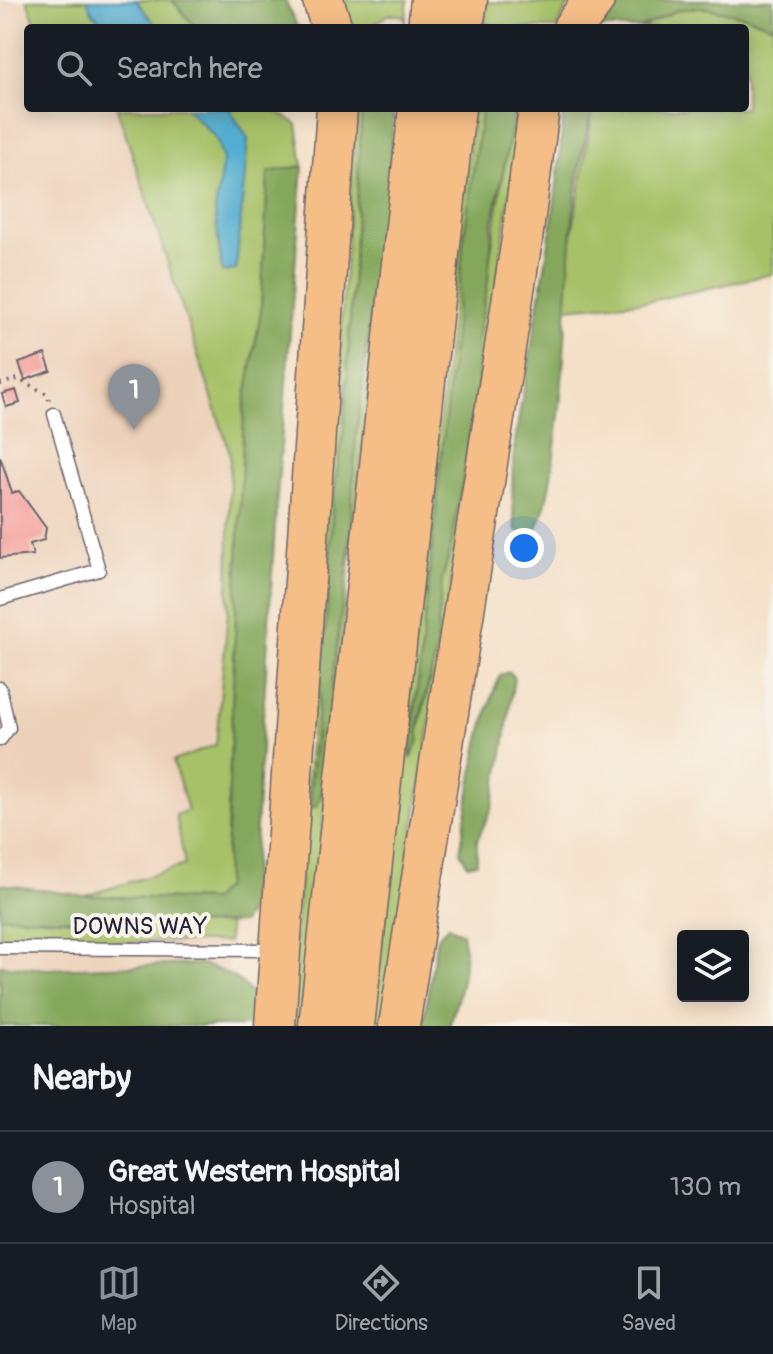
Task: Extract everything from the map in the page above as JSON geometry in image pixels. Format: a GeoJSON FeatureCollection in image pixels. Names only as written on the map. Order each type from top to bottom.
{"type":"FeatureCollection","features":[{"type":"Feature","properties":{"kind":"highway"},"geometry":{"type":"LineString","coordinates":[[323,0],[331,24]]}},
{"type":"Feature","properties":{"kind":"highway"},"geometry":{"type":"LineString","coordinates":[[428,24],[431,0]]}},
{"type":"Feature","properties":{"kind":"highway"},"geometry":{"type":"LineString","coordinates":[[464,24],[467,0]]}},
{"type":"Feature","properties":{"kind":"highway"},"geometry":{"type":"LineString","coordinates":[[576,24],[594,0]]}},
{"type":"Feature","properties":{"kind":"highway"},"geometry":{"type":"LineString","coordinates":[[275,1026],[337,112]]}},
{"type":"Feature","properties":{"kind":"highway"},"geometry":{"type":"LineString","coordinates":[[319,1026],[419,112]]}},
{"type":"Feature","properties":{"kind":"highway"},"geometry":{"type":"LineString","coordinates":[[354,1026],[455,112]]}},
{"type":"Feature","properties":{"kind":"highway"},"geometry":{"type":"LineString","coordinates":[[399,1026],[522,239],[538,112]]}},
{"type":"Feature","properties":{"kind":"lane"},"geometry":{"type":"LineString","coordinates":[[0,599],[99,570],[54,414]]}},
{"type":"Feature","properties":{"kind":"lane"},"geometry":{"type":"LineString","coordinates":[[0,688],[9,728],[0,740]]}},
{"type":"Feature","properties":{"kind":"lane","name":"DOWNS WAY"},"geometry":{"type":"LineString","coordinates":[[0,948],[280,950]]}},
{"type":"Feature","properties":{"kind":"path"},"geometry":{"type":"LineString","coordinates":[[0,384],[18,379],[47,394],[54,414]]}},
{"type":"Feature","properties":{"kind":"shaded area"},"geometry":{"type":"Polygon","coordinates":[[[0,0],[250,0],[267,24],[24,24],[24,112],[289,112],[228,976],[0,1026],[0,0]]]}},
{"type":"Feature","properties":{"kind":"green space"},"geometry":{"type":"Polygon","coordinates":[[[27,0],[172,0],[193,24],[36,24],[27,0]]]}},
{"type":"Feature","properties":{"kind":"green space"},"geometry":{"type":"Polygon","coordinates":[[[172,0],[285,0],[296,24],[193,24],[172,0]]]}},
{"type":"Feature","properties":{"kind":"green space"},"geometry":{"type":"Polygon","coordinates":[[[342,0],[408,0],[405,24],[404,16],[390,14],[374,24],[351,24],[342,0]]]}},
{"type":"Feature","properties":{"kind":"green space"},"geometry":{"type":"Polygon","coordinates":[[[625,0],[773,0],[773,26],[746,16],[700,7],[677,10],[648,24],[598,24],[625,0]]]}},
{"type":"Feature","properties":{"kind":"green space"},"geometry":{"type":"Polygon","coordinates":[[[487,2],[569,5],[558,24],[485,23],[487,2]]]}},
{"type":"Feature","properties":{"kind":"green space"},"geometry":{"type":"Polygon","coordinates":[[[700,7],[746,16],[773,26],[773,274],[650,301],[566,308],[569,253],[592,112],[749,112],[749,24],[648,24],[677,10],[700,7]]]}},
{"type":"Feature","properties":{"kind":"green space"},"geometry":{"type":"Polygon","coordinates":[[[118,112],[277,112],[297,124],[303,166],[268,173],[261,311],[244,408],[225,887],[213,900],[85,896],[185,865],[176,815],[188,810],[173,761],[216,745],[228,613],[230,453],[118,112]]]}},
{"type":"Feature","properties":{"kind":"green space"},"geometry":{"type":"Polygon","coordinates":[[[357,112],[362,112],[344,428],[333,498],[327,613],[310,791],[314,807],[320,800],[330,761],[300,1026],[289,1026],[357,112]]]}},
{"type":"Feature","properties":{"kind":"green space"},"geometry":{"type":"Polygon","coordinates":[[[362,112],[394,112],[387,212],[382,257],[373,293],[356,438],[348,559],[332,682],[330,761],[317,807],[313,807],[310,791],[327,613],[333,498],[344,428],[362,112]]]}},
{"type":"Feature","properties":{"kind":"green space"},"geometry":{"type":"Polygon","coordinates":[[[474,112],[481,112],[464,238],[424,639],[408,750],[413,757],[435,657],[442,580],[451,547],[478,386],[478,335],[511,124],[515,112],[522,112],[384,1026],[373,1026],[474,112]]]}},
{"type":"Feature","properties":{"kind":"green space"},"geometry":{"type":"Polygon","coordinates":[[[481,112],[515,112],[493,221],[488,282],[478,335],[478,386],[451,547],[442,580],[435,657],[419,721],[419,740],[410,759],[464,238],[481,112]]]}},
{"type":"Feature","properties":{"kind":"green space"},"geometry":{"type":"Polygon","coordinates":[[[563,112],[592,112],[583,148],[572,228],[561,391],[550,480],[537,528],[526,533],[516,531],[513,460],[559,168],[563,112]]]}},
{"type":"Feature","properties":{"kind":"green space"},"geometry":{"type":"Polygon","coordinates":[[[303,166],[276,510],[251,908],[242,923],[188,925],[0,916],[0,884],[85,896],[212,900],[225,887],[244,408],[261,311],[268,172],[303,166]]]}},
{"type":"Feature","properties":{"kind":"green space"},"geometry":{"type":"Polygon","coordinates":[[[382,257],[331,746],[332,682],[348,559],[356,438],[373,293],[382,257]]]}},
{"type":"Feature","properties":{"kind":"green space"},"geometry":{"type":"Polygon","coordinates":[[[509,672],[514,678],[492,808],[477,840],[477,863],[468,865],[460,852],[480,740],[500,675],[509,672]]]}},
{"type":"Feature","properties":{"kind":"green space"},"geometry":{"type":"Polygon","coordinates":[[[0,916],[188,925],[228,924],[228,942],[0,942],[0,916]]]}},
{"type":"Feature","properties":{"kind":"green space"},"geometry":{"type":"Polygon","coordinates":[[[448,926],[462,933],[464,945],[464,969],[459,992],[449,1026],[423,1026],[437,937],[448,926]]]}},
{"type":"Feature","properties":{"kind":"green space"},"geometry":{"type":"Polygon","coordinates":[[[199,964],[222,972],[245,986],[253,999],[254,1026],[0,1026],[0,965],[47,969],[199,964]]]}},
{"type":"Feature","properties":{"kind":"water"},"geometry":{"type":"Polygon","coordinates":[[[87,0],[136,0],[155,24],[104,24],[92,13],[87,0]]]}},
{"type":"Feature","properties":{"kind":"water"},"geometry":{"type":"Polygon","coordinates":[[[190,112],[231,112],[248,139],[236,270],[222,272],[215,211],[223,160],[216,138],[190,112]]]}},
{"type":"Feature","properties":{"kind":"building"},"geometry":{"type":"Polygon","coordinates":[[[45,354],[51,371],[25,380],[19,363],[45,354]]]}},
{"type":"Feature","properties":{"kind":"building"},"geometry":{"type":"Polygon","coordinates":[[[16,390],[20,403],[6,407],[2,394],[16,390]]]}},
{"type":"Feature","properties":{"kind":"building"},"geometry":{"type":"Polygon","coordinates":[[[0,456],[12,493],[19,491],[46,528],[44,540],[30,544],[33,555],[0,558],[0,456]]]}},
{"type":"Feature","properties":{"kind":"place","name":"Great Western Hospital"},"geometry":{"type":"Point","coordinates":[134,430]}}]}
